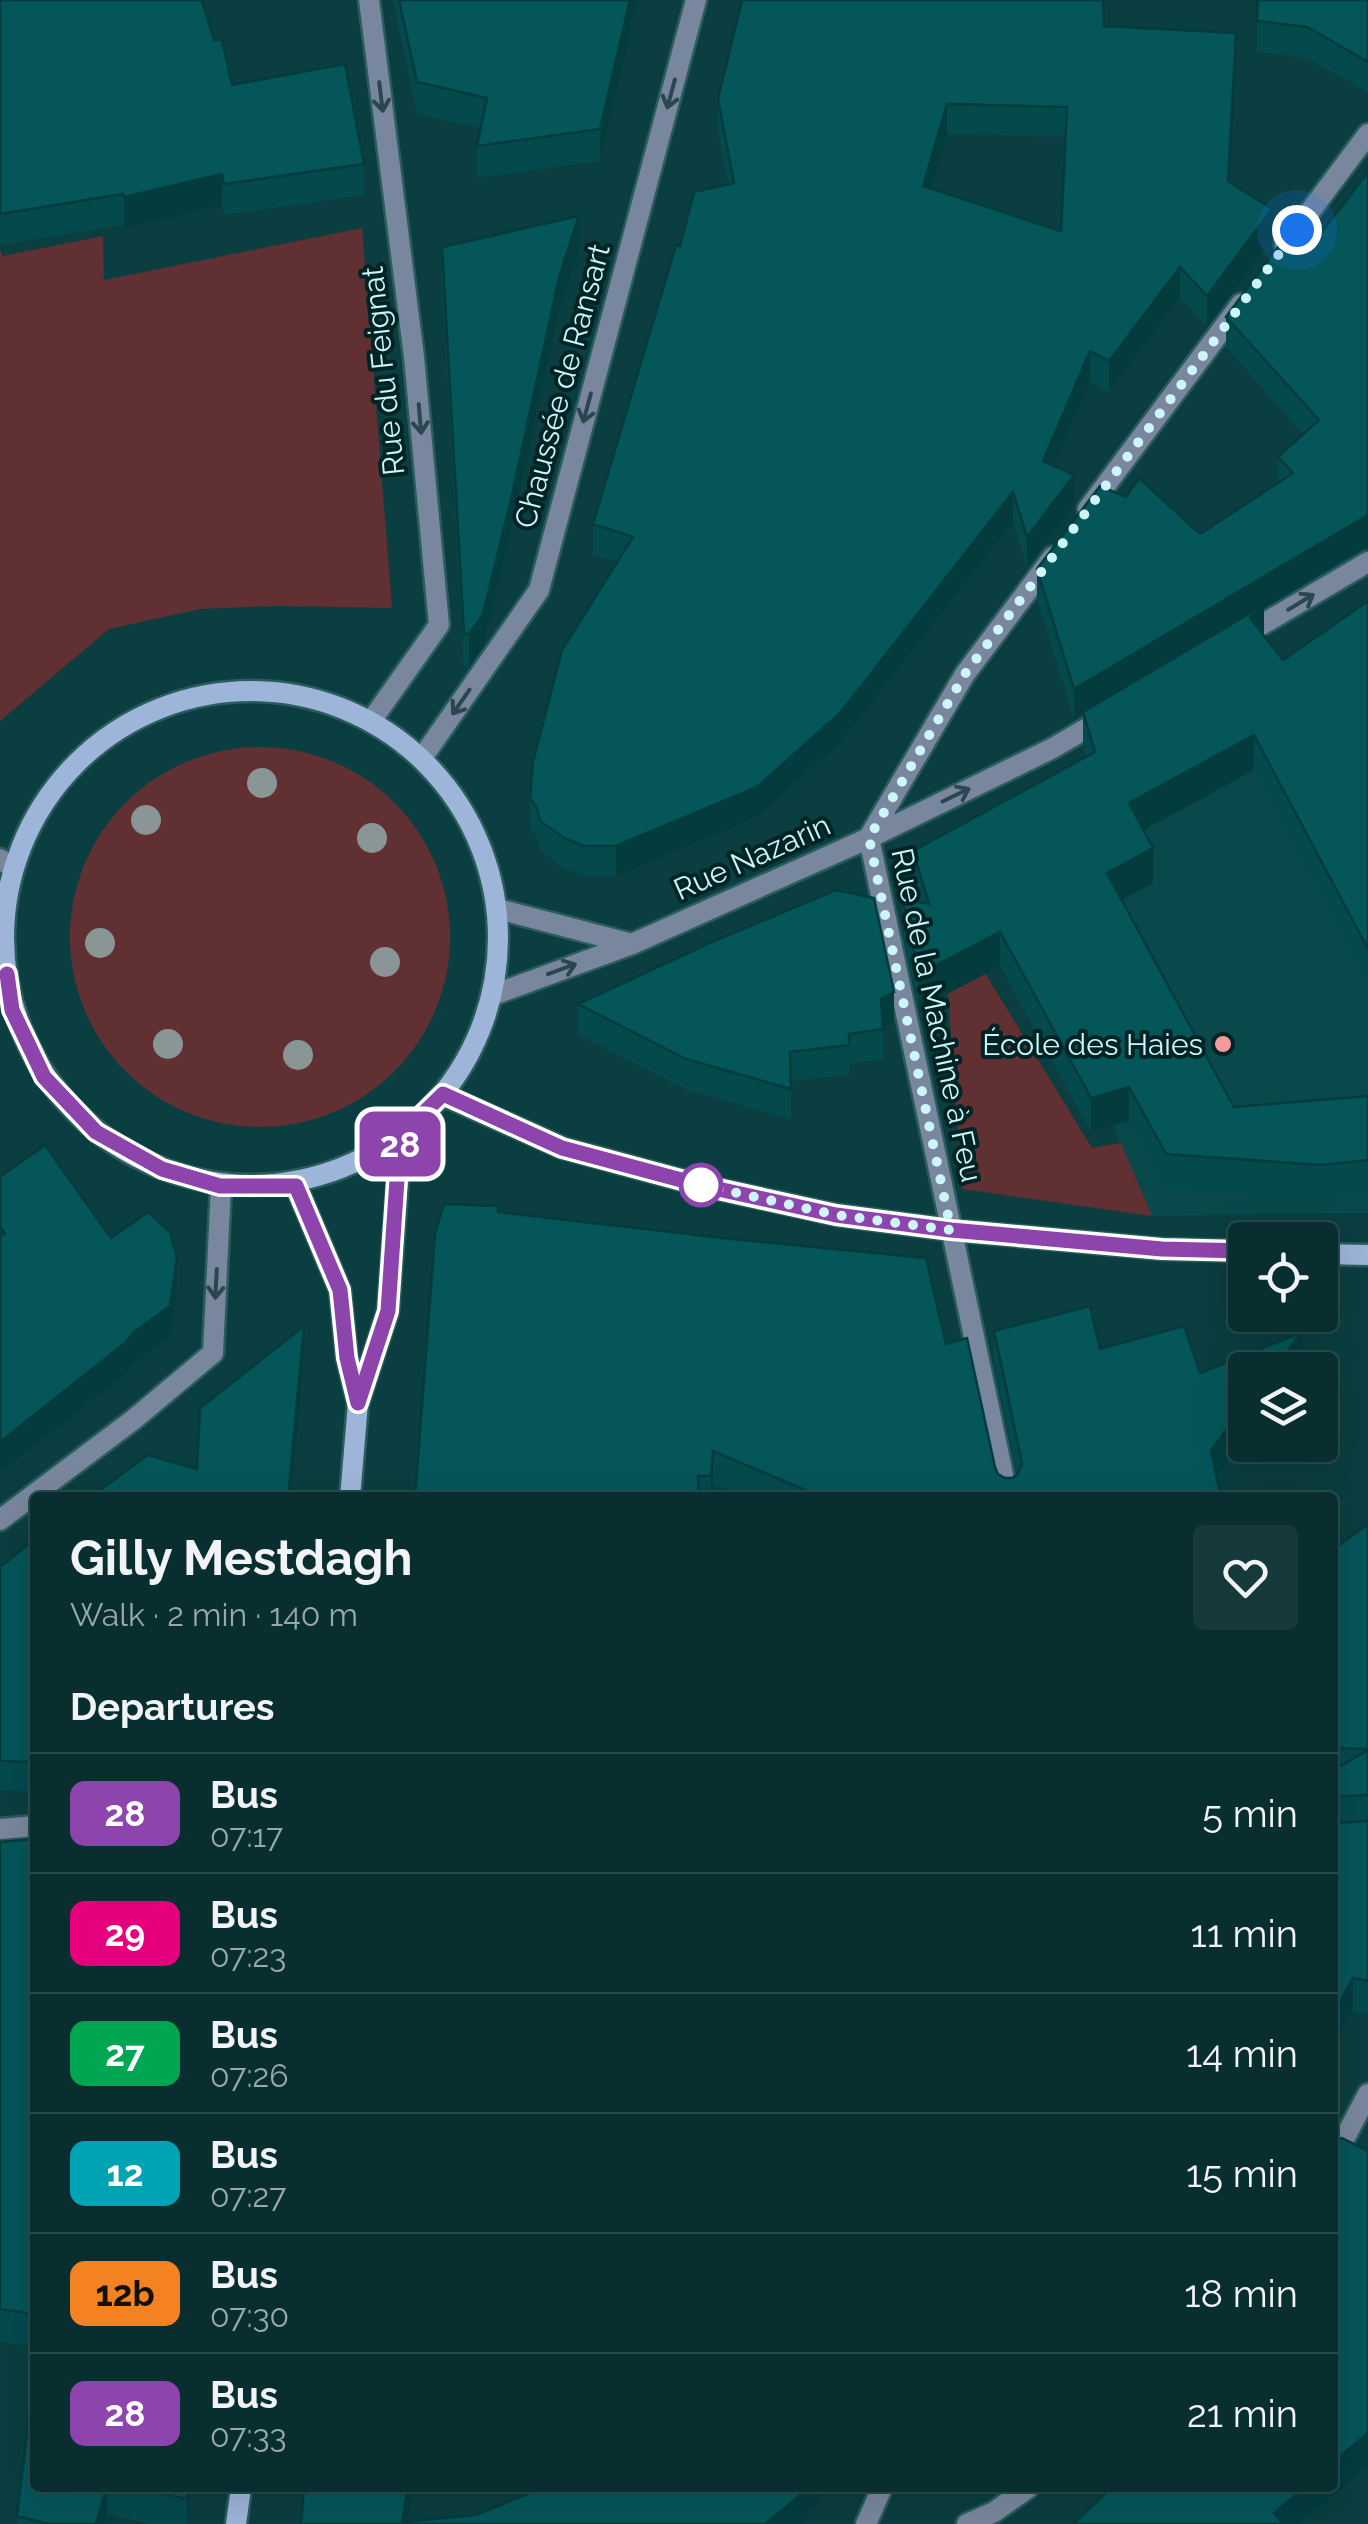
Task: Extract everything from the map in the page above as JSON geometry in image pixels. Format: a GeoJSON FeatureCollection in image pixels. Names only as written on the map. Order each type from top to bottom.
{"type":"FeatureCollection","features":[{"type":"Feature","properties":{"kind":"main road"},"geometry":{"type":"LineString","coordinates":[[244,690],[322,700],[374,716],[422,758],[472,827],[498,909],[493,995],[473,1046],[443,1094],[400,1136],[349,1166],[296,1186],[220,1186],[162,1169],[96,1132],[44,1077],[6,1010],[2,938],[6,863],[45,798],[99,741],[167,704],[244,690]]}},
{"type":"Feature","properties":{"kind":"main road"},"geometry":{"type":"LineString","coordinates":[[443,1094],[562,1148],[700,1185],[836,1215],[951,1230],[1228,1251]]}},
{"type":"Feature","properties":{"kind":"main road"},"geometry":{"type":"LineString","coordinates":[[351,1492],[358,1403],[388,1311],[400,1136]]}},
{"type":"Feature","properties":{"kind":"main road"},"geometry":{"type":"LineString","coordinates":[[296,1186],[340,1290],[347,1358],[358,1403]]}},
{"type":"Feature","properties":{"kind":"main road"},"geometry":{"type":"LineString","coordinates":[[1338,1254],[1368,1255]]}},
{"type":"Feature","properties":{"kind":"main road"},"geometry":{"type":"LineString","coordinates":[[236,2524],[240,2492]]}},
{"type":"Feature","properties":{"kind":"street","name":"Rue du Feignat"},"geometry":{"type":"LineString","coordinates":[[370,0],[414,357],[439,625],[374,716]]}},
{"type":"Feature","properties":{"kind":"street","name":"Chaussée de Ransart"},"geometry":{"type":"LineString","coordinates":[[422,758],[539,590],[696,0]]}},
{"type":"Feature","properties":{"kind":"street"},"geometry":{"type":"LineString","coordinates":[[1273,261],[1368,134]]}},
{"type":"Feature","properties":{"kind":"street"},"geometry":{"type":"LineString","coordinates":[[869,838],[965,674],[1250,293]]}},
{"type":"Feature","properties":{"kind":"street"},"geometry":{"type":"LineString","coordinates":[[1215,652],[1368,562]]}},
{"type":"Feature","properties":{"kind":"street","name":"Rue Nazarin"},"geometry":{"type":"LineString","coordinates":[[493,995],[632,944],[869,838],[1053,748],[1113,712]]}},
{"type":"Feature","properties":{"kind":"street","name":"Rue de la Machine à Feu"},"geometry":{"type":"LineString","coordinates":[[869,838],[1007,1492]]}},
{"type":"Feature","properties":{"kind":"street"},"geometry":{"type":"LineString","coordinates":[[498,909],[632,944]]}},
{"type":"Feature","properties":{"kind":"street"},"geometry":{"type":"LineString","coordinates":[[37,1492],[213,1353],[220,1186]]}},
{"type":"Feature","properties":{"kind":"street"},"geometry":{"type":"LineString","coordinates":[[0,1520],[30,1497]]}},
{"type":"Feature","properties":{"kind":"street"},"geometry":{"type":"LineString","coordinates":[[0,1829],[30,1826]]}},
{"type":"Feature","properties":{"kind":"street"},"geometry":{"type":"LineString","coordinates":[[1338,2151],[1368,2094]]}},
{"type":"Feature","properties":{"kind":"street"},"geometry":{"type":"LineString","coordinates":[[866,2524],[880,2492]]}},
{"type":"Feature","properties":{"kind":"street"},"geometry":{"type":"LineString","coordinates":[[967,2524],[994,2512],[1022,2492]]}},
{"type":"Feature","properties":{"kind":"shaded area"},"geometry":{"type":"Polygon","coordinates":[[[362,228],[392,608],[200,609],[109,629],[0,721],[0,250],[3,256],[103,236],[104,280],[362,228]]]}},
{"type":"Feature","properties":{"kind":"shaded area","name":"École des Haies"},"geometry":{"type":"Polygon","coordinates":[[[1259,694],[1368,839],[1368,1213],[1152,1216],[1035,945],[1099,784],[1259,694]]]}},
{"type":"Feature","properties":{"kind":"shaded area"},"geometry":{"type":"Polygon","coordinates":[[[260,747],[297,751],[333,762],[365,779],[394,803],[418,832],[435,864],[446,900],[450,937],[446,974],[435,1010],[418,1042],[394,1071],[365,1095],[333,1112],[297,1123],[260,1127],[223,1123],[187,1112],[155,1095],[126,1071],[102,1042],[85,1010],[74,974],[70,937],[74,900],[85,864],[102,832],[126,803],[155,779],[187,762],[223,751],[260,747]]]}},
{"type":"Feature","properties":{"kind":"shaded area"},"geometry":{"type":"Polygon","coordinates":[[[985,973],[1092,1148],[1121,1143],[1152,1216],[962,1189],[948,993],[985,973]]]}},
{"type":"Feature","properties":{"kind":"building"},"geometry":{"type":"Polygon","coordinates":[[[0,0],[202,0],[214,40],[222,40],[232,85],[345,64],[364,164],[224,184],[222,174],[124,197],[123,194],[0,214],[0,0]]]}},
{"type":"Feature","properties":{"kind":"building"},"geometry":{"type":"Polygon","coordinates":[[[399,0],[630,0],[600,129],[477,146],[487,98],[417,82],[399,0]]]}},
{"type":"Feature","properties":{"kind":"building"},"geometry":{"type":"Polygon","coordinates":[[[742,0],[1103,0],[1104,26],[1236,33],[1228,181],[1272,209],[1207,296],[1180,267],[1109,361],[1090,351],[1043,461],[1074,475],[1027,537],[1013,492],[840,713],[757,787],[616,846],[584,846],[540,821],[530,798],[533,762],[562,650],[633,537],[593,524],[694,192],[734,183],[718,99],[742,0]],[[947,104],[923,186],[1061,231],[1067,107],[947,104]]]}},
{"type":"Feature","properties":{"kind":"building"},"geometry":{"type":"Polygon","coordinates":[[[1258,0],[1368,0],[1368,62],[1307,27],[1257,21],[1258,0]]]}},
{"type":"Feature","properties":{"kind":"building"},"geometry":{"type":"Polygon","coordinates":[[[1368,172],[1368,515],[1074,689],[1037,569],[1100,486],[1126,497],[1139,478],[1200,534],[1293,473],[1278,457],[1319,420],[1226,317],[1296,223],[1318,237],[1368,172]]]}},
{"type":"Feature","properties":{"kind":"building"},"geometry":{"type":"Polygon","coordinates":[[[579,216],[559,277],[483,614],[469,634],[464,634],[442,247],[579,216]]]}},
{"type":"Feature","properties":{"kind":"building"},"geometry":{"type":"Polygon","coordinates":[[[1368,601],[1368,949],[1254,735],[1129,803],[1153,848],[1107,873],[1234,1107],[1368,1096],[1368,1160],[1321,1165],[1166,1154],[1129,1087],[1091,1098],[1000,932],[919,974],[903,899],[929,904],[913,851],[1095,752],[1083,712],[1264,605],[1250,618],[1283,660],[1368,601]]]}},
{"type":"Feature","properties":{"kind":"building"},"geometry":{"type":"Polygon","coordinates":[[[836,890],[874,898],[894,992],[881,999],[883,1029],[849,1034],[849,1045],[790,1052],[791,1089],[686,1059],[578,1004],[705,945],[836,890]]]}},
{"type":"Feature","properties":{"kind":"building"},"geometry":{"type":"Polygon","coordinates":[[[45,1145],[111,1238],[148,1212],[170,1232],[177,1258],[170,1306],[0,1442],[0,1236],[5,1233],[0,1226],[0,1177],[45,1145]]]}},
{"type":"Feature","properties":{"kind":"building"},"geometry":{"type":"Polygon","coordinates":[[[444,1204],[498,1206],[498,1212],[926,1258],[946,1344],[967,1338],[995,1467],[1005,1478],[1018,1474],[1022,1463],[994,1331],[1090,1306],[1100,1349],[1184,1326],[1200,1373],[1228,1362],[1228,1428],[1211,1450],[1220,1492],[810,1492],[713,1451],[711,1476],[698,1476],[699,1492],[415,1492],[435,1234],[444,1204]]]}},
{"type":"Feature","properties":{"kind":"building"},"geometry":{"type":"Polygon","coordinates":[[[304,1326],[289,1492],[97,1492],[148,1455],[197,1469],[200,1408],[304,1326]]]}},
{"type":"Feature","properties":{"kind":"building"},"geometry":{"type":"Polygon","coordinates":[[[1302,1332],[1287,1352],[1252,1352],[1302,1332]]]}},
{"type":"Feature","properties":{"kind":"building"},"geometry":{"type":"Polygon","coordinates":[[[1368,1524],[1368,1749],[1338,1748],[1338,1546],[1368,1524]]]}},
{"type":"Feature","properties":{"kind":"building"},"geometry":{"type":"Polygon","coordinates":[[[30,1543],[30,1762],[0,1761],[0,1567],[30,1543]]]}},
{"type":"Feature","properties":{"kind":"building"},"geometry":{"type":"Polygon","coordinates":[[[1368,1750],[1368,1795],[1338,1797],[1338,1768],[1368,1750]]]}},
{"type":"Feature","properties":{"kind":"building"},"geometry":{"type":"Polygon","coordinates":[[[1368,1821],[1368,1981],[1353,1978],[1338,2005],[1338,1823],[1368,1821]]]}},
{"type":"Feature","properties":{"kind":"building"},"geometry":{"type":"Polygon","coordinates":[[[30,1839],[30,2313],[0,2309],[0,1842],[30,1839]]]}},
{"type":"Feature","properties":{"kind":"building"},"geometry":{"type":"Polygon","coordinates":[[[1338,2140],[1368,2151],[1368,2433],[1338,2458],[1338,2140]]]}},
{"type":"Feature","properties":{"kind":"building"},"geometry":{"type":"Polygon","coordinates":[[[30,2407],[30,2492],[105,2492],[96,2524],[49,2524],[17,2516],[30,2407]]]}},
{"type":"Feature","properties":{"kind":"building"},"geometry":{"type":"Polygon","coordinates":[[[156,2492],[188,2492],[187,2499],[156,2492]]]}},
{"type":"Feature","properties":{"kind":"building"},"geometry":{"type":"Polygon","coordinates":[[[304,2492],[407,2492],[402,2522],[476,2515],[532,2492],[802,2492],[765,2524],[301,2524],[304,2492]]]}},
{"type":"Feature","properties":{"kind":"building"},"geometry":{"type":"Polygon","coordinates":[[[1107,2492],[1299,2492],[1274,2513],[1283,2524],[1073,2524],[1107,2492]]]}},
{"type":"Feature","properties":{"kind":"bus line","name":"28"},"geometry":{"type":"LineString","coordinates":[[7,974],[12,1010],[44,1077],[96,1132],[162,1169],[220,1186],[296,1186],[340,1290],[347,1358],[358,1403],[388,1311],[400,1136],[443,1094],[562,1148],[700,1185],[836,1215],[951,1230],[1162,1249],[1228,1251]]}},
{"type":"Feature","properties":{"kind":"place","name":"École des Haies"},"geometry":{"type":"Point","coordinates":[1223,1044]}},
{"type":"Feature","properties":{"kind":"route"},"geometry":{"type":"LineString","coordinates":[[701,1185],[836,1215],[951,1230],[869,838],[965,674],[1297,230]]}}]}
